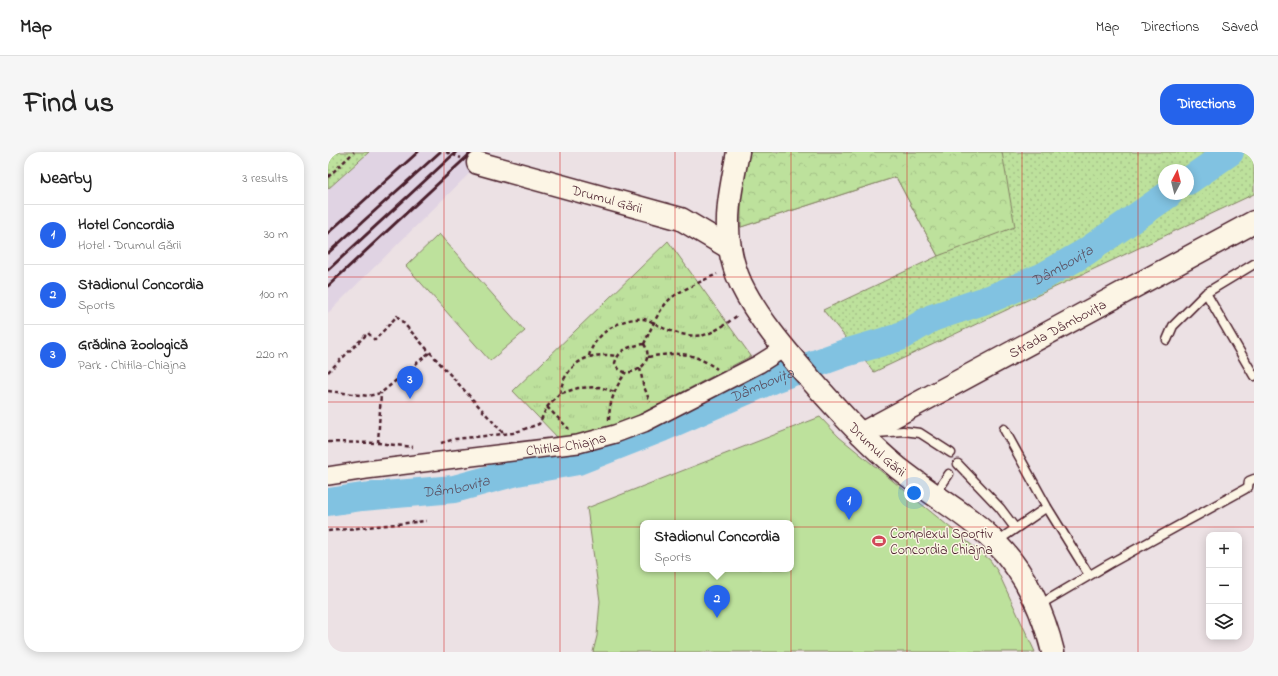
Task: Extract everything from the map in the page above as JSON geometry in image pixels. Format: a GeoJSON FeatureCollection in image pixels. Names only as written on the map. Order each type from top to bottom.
{"type":"FeatureCollection","features":[{"type":"Feature","properties":{"kind":"main road","name":"Drumul Gării"},"geometry":{"type":"LineString","coordinates":[[738,152],[728,213],[728,231],[732,257],[741,284],[753,304],[786,350],[836,408],[861,434],[885,457],[996,542],[1030,588],[1038,606],[1053,652]]}},
{"type":"Feature","properties":{"kind":"main road","name":"Drumul Gării"},"geometry":{"type":"LineString","coordinates":[[478,163],[682,219],[732,257]]}},
{"type":"Feature","properties":{"kind":"main road","name":"Strada Dâmbovița"},"geometry":{"type":"LineString","coordinates":[[861,434],[1254,222]]}},
{"type":"Feature","properties":{"kind":"street","name":"Chitila-Chiajna"},"geometry":{"type":"LineString","coordinates":[[328,476],[578,444],[599,439],[644,423],[786,350]]}},
{"type":"Feature","properties":{"kind":"lane"},"geometry":{"type":"LineString","coordinates":[[1167,340],[1173,326],[1206,293],[1254,264]]}},
{"type":"Feature","properties":{"kind":"lane"},"geometry":{"type":"LineString","coordinates":[[1206,293],[1254,376]]}},
{"type":"Feature","properties":{"kind":"lane"},"geometry":{"type":"LineString","coordinates":[[1004,428],[1047,507],[1089,575]]}},
{"type":"Feature","properties":{"kind":"lane"},"geometry":{"type":"LineString","coordinates":[[861,434],[903,431],[920,433],[951,453]]}},
{"type":"Feature","properties":{"kind":"lane"},"geometry":{"type":"LineString","coordinates":[[958,464],[1000,508],[1015,528]]}},
{"type":"Feature","properties":{"kind":"lane"},"geometry":{"type":"LineString","coordinates":[[934,495],[949,474]]}},
{"type":"Feature","properties":{"kind":"lane"},"geometry":{"type":"LineString","coordinates":[[1038,606],[1089,575],[1245,489],[1248,487],[1250,481],[1254,479]]}},
{"type":"Feature","properties":{"kind":"lane"},"geometry":{"type":"LineString","coordinates":[[996,542],[1047,507]]}},
{"type":"Feature","properties":{"kind":"path"},"geometry":{"type":"LineString","coordinates":[[328,177],[354,152]]}},
{"type":"Feature","properties":{"kind":"path"},"geometry":{"type":"LineString","coordinates":[[644,344],[654,322],[669,299],[690,287],[732,257]]}},
{"type":"Feature","properties":{"kind":"path"},"geometry":{"type":"LineString","coordinates":[[589,356],[590,350],[597,340],[609,328],[626,321],[642,319],[654,322],[668,330],[688,335],[705,335],[753,304]]}},
{"type":"Feature","properties":{"kind":"path"},"geometry":{"type":"LineString","coordinates":[[328,372],[368,333],[375,340],[397,316],[504,434]]}},
{"type":"Feature","properties":{"kind":"path"},"geometry":{"type":"LineString","coordinates":[[644,344],[648,350],[648,357],[644,366],[636,371],[626,372],[619,369],[615,363],[618,356],[626,348],[644,344]]}},
{"type":"Feature","properties":{"kind":"path"},"geometry":{"type":"LineString","coordinates":[[328,391],[368,396],[381,393],[430,352]]}},
{"type":"Feature","properties":{"kind":"path"},"geometry":{"type":"LineString","coordinates":[[440,444],[455,439],[514,433],[539,424],[547,407],[559,394],[566,376],[576,364],[589,356],[606,354],[618,356]]}},
{"type":"Feature","properties":{"kind":"path"},"geometry":{"type":"LineString","coordinates":[[648,357],[667,354],[688,354],[705,361],[718,369],[711,373]]}},
{"type":"Feature","properties":{"kind":"path"},"geometry":{"type":"LineString","coordinates":[[640,368],[643,384],[652,405]]}},
{"type":"Feature","properties":{"kind":"path"},"geometry":{"type":"LineString","coordinates":[[610,426],[609,410],[614,392],[626,372]]}},
{"type":"Feature","properties":{"kind":"path"},"geometry":{"type":"LineString","coordinates":[[559,394],[578,388],[599,387],[614,392]]}},
{"type":"Feature","properties":{"kind":"path"},"geometry":{"type":"LineString","coordinates":[[378,443],[381,393]]}},
{"type":"Feature","properties":{"kind":"path"},"geometry":{"type":"LineString","coordinates":[[547,407],[574,434]]}},
{"type":"Feature","properties":{"kind":"path"},"geometry":{"type":"LineString","coordinates":[[328,442],[378,443],[419,447]]}},
{"type":"Feature","properties":{"kind":"path"},"geometry":{"type":"LineString","coordinates":[[328,531],[426,520]]}},
{"type":"Feature","properties":{"kind":"shaded area"},"geometry":{"type":"Polygon","coordinates":[[[369,152],[491,152],[328,313],[328,189],[369,152]]]}},
{"type":"Feature","properties":{"kind":"green space"},"geometry":{"type":"Polygon","coordinates":[[[328,152],[369,152],[328,189],[328,152]]]}},
{"type":"Feature","properties":{"kind":"green space"},"geometry":{"type":"Polygon","coordinates":[[[749,152],[1254,152],[1254,194],[874,372],[823,310],[938,256],[896,177],[741,227],[749,152]]]}},
{"type":"Feature","properties":{"kind":"green space"},"geometry":{"type":"Polygon","coordinates":[[[749,152],[1002,152],[1015,227],[938,256],[896,177],[741,227],[741,188],[749,152]]]}},
{"type":"Feature","properties":{"kind":"green space"},"geometry":{"type":"Polygon","coordinates":[[[439,234],[525,331],[490,361],[406,266],[439,234]]]}},
{"type":"Feature","properties":{"kind":"green space"},"geometry":{"type":"Polygon","coordinates":[[[668,241],[751,356],[612,429],[560,440],[513,391],[668,241]]]}},
{"type":"Feature","properties":{"kind":"green space","name":"Complexul Sportiv Concordia Chiajna"},"geometry":{"type":"Polygon","coordinates":[[[820,417],[839,437],[990,560],[998,572],[1035,652],[593,652],[597,636],[600,601],[587,508],[820,417]]]}},
{"type":"Feature","properties":{"kind":"waterway","name":"Dâmbovița"},"geometry":{"type":"LineString","coordinates":[[1194,177],[1230,152]]}},
{"type":"Feature","properties":{"kind":"waterway","name":"Dâmbovița"},"geometry":{"type":"LineString","coordinates":[[328,502],[362,497],[454,489],[517,472],[578,461],[662,428],[776,378],[845,353],[900,337],[932,318],[992,298],[1042,277],[1084,253],[1160,200]]}},
{"type":"Feature","properties":{"kind":"railway"},"geometry":{"type":"LineString","coordinates":[[328,233],[418,152]]}},
{"type":"Feature","properties":{"kind":"railway"},"geometry":{"type":"LineString","coordinates":[[328,253],[440,152]]}},
{"type":"Feature","properties":{"kind":"railway"},"geometry":{"type":"LineString","coordinates":[[328,270],[456,152]]}},
{"type":"Feature","properties":{"kind":"railway"},"geometry":{"type":"LineString","coordinates":[[328,286],[472,152]]}},
{"type":"Feature","properties":{"kind":"place","name":"Grădina Zoologică"},"geometry":{"type":"Point","coordinates":[410,399]}},
{"type":"Feature","properties":{"kind":"place","name":"Hotel Concordia"},"geometry":{"type":"Point","coordinates":[849,520]}},
{"type":"Feature","properties":{"kind":"place","name":"Complexul Sportiv Concordia Chiajna"},"geometry":{"type":"Point","coordinates":[879,541]}},
{"type":"Feature","properties":{"kind":"place","name":"Stadionul Concordia"},"geometry":{"type":"Point","coordinates":[717,618]}}]}
